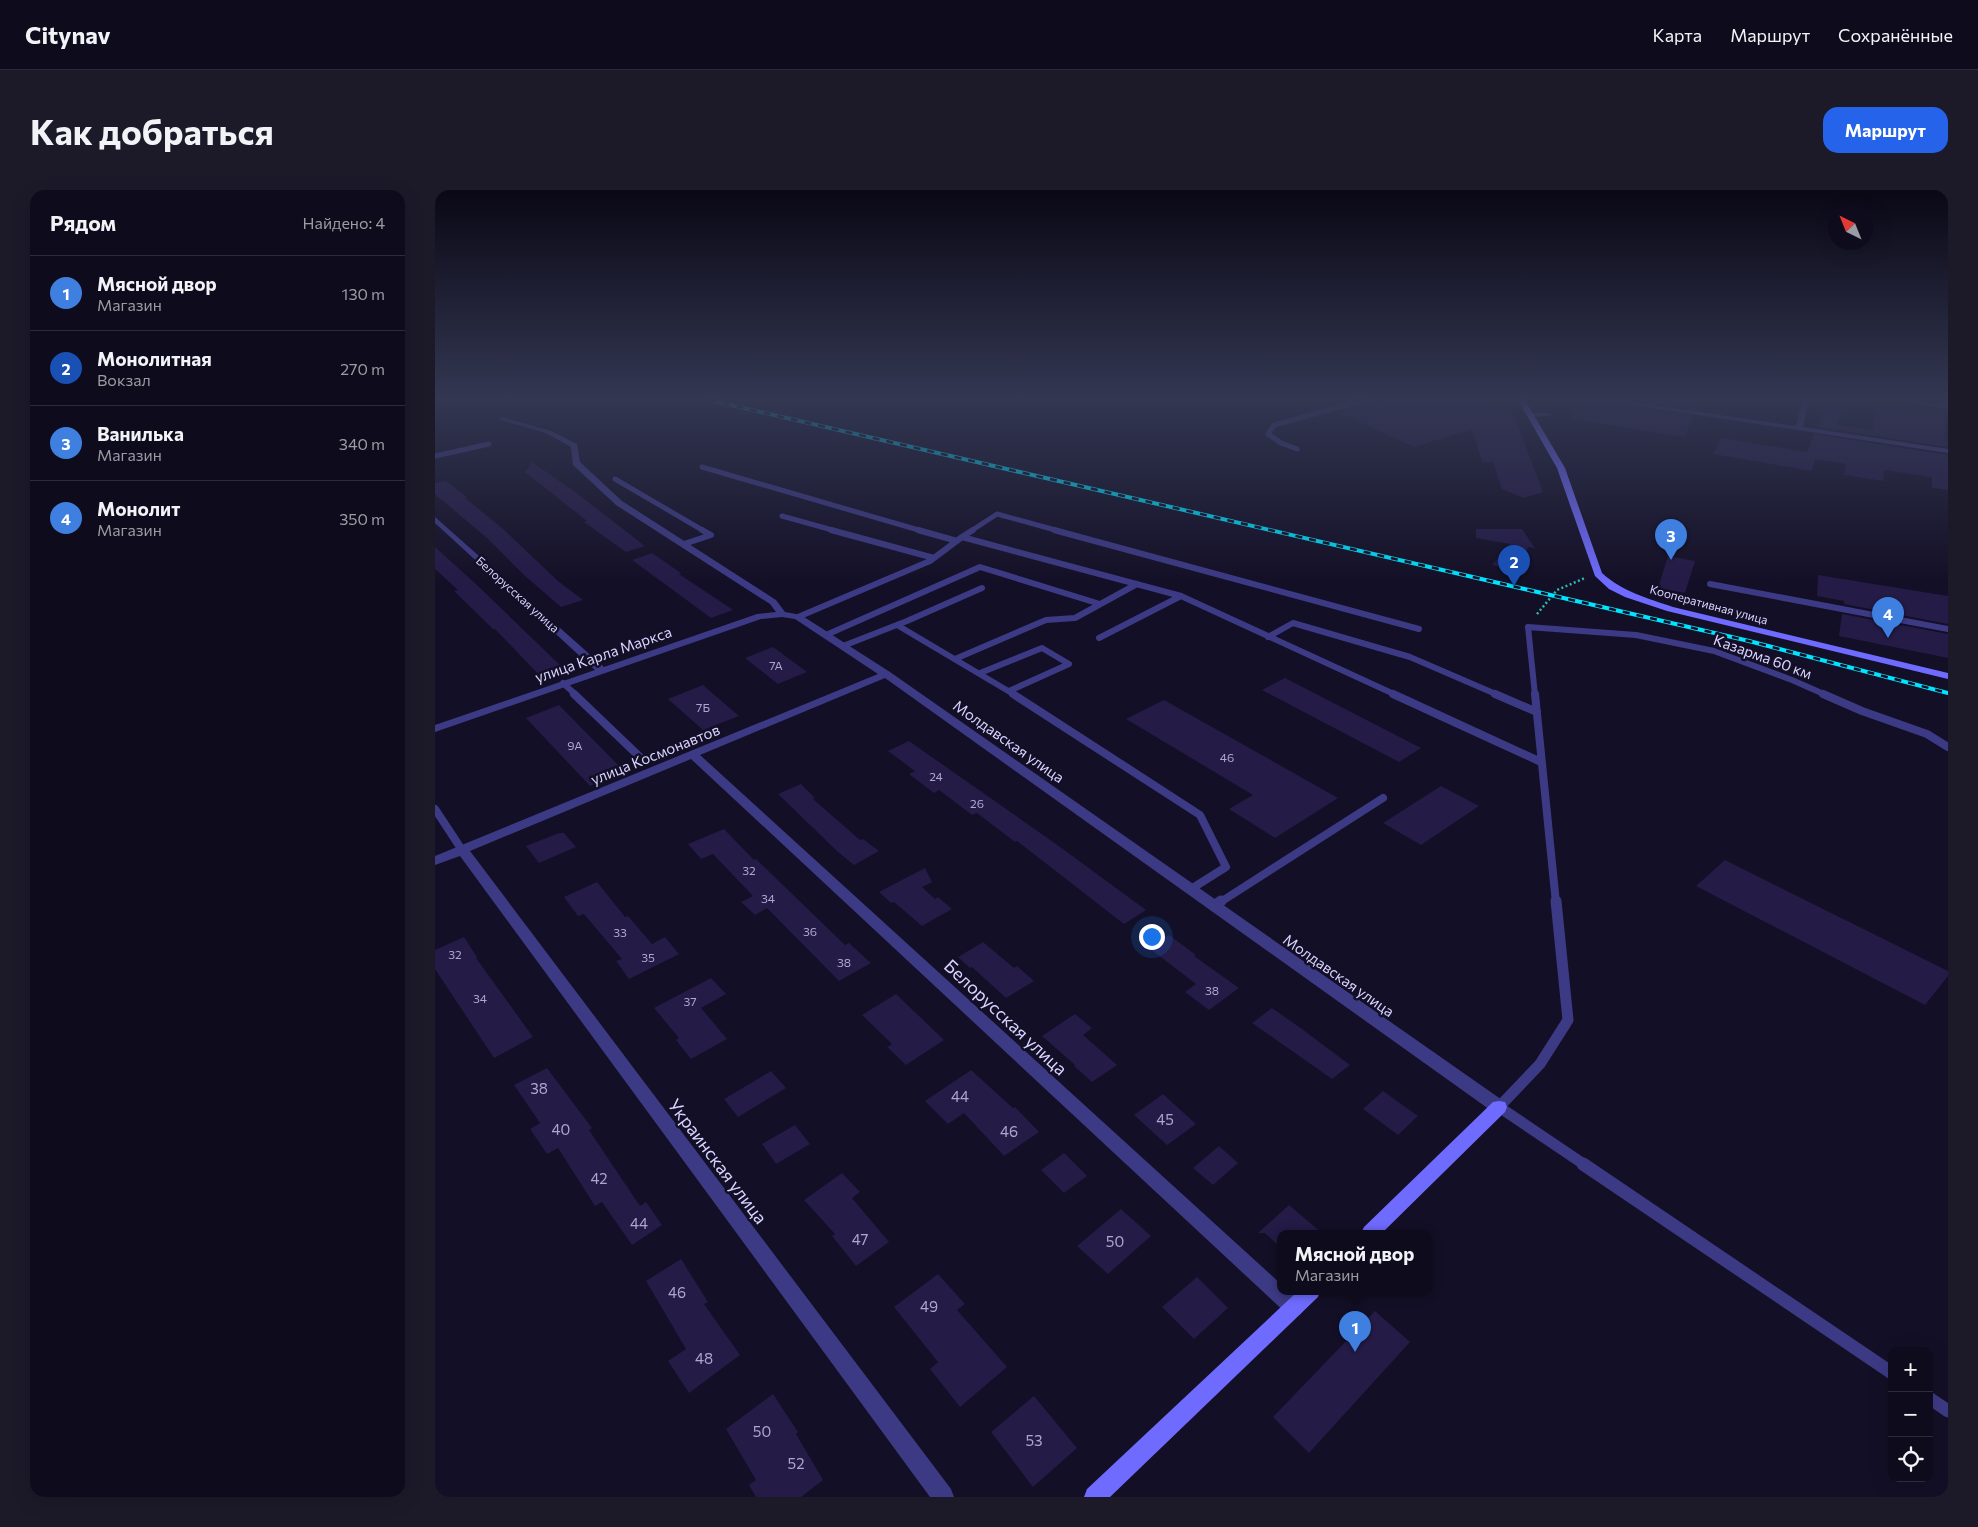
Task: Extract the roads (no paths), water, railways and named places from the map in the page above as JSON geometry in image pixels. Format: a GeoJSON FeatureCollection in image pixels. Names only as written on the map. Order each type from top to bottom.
{"type":"FeatureCollection","features":[{"type":"Feature","properties":{"kind":"street"},"geometry":{"type":"LineString","coordinates":[[576,461],[592,480],[619,504],[773,602],[782,614]]}},
{"type":"Feature","properties":{"kind":"street","name":"Кооперативная улица"},"geometry":{"type":"LineString","coordinates":[[1557,461],[1598,574],[1612,587],[1628,595],[1670,609],[1948,676]]}},
{"type":"Feature","properties":{"kind":"street","name":"Белорусская улица"},"geometry":{"type":"LineString","coordinates":[[435,519],[601,670]]}},
{"type":"Feature","properties":{"kind":"street","name":"улица Карла Маркса"},"geometry":{"type":"LineString","coordinates":[[435,729],[563,683],[761,616],[782,614]]}},
{"type":"Feature","properties":{"kind":"street","name":"Молдавская улица"},"geometry":{"type":"LineString","coordinates":[[782,614],[798,616],[886,674],[1499,1107]]}},
{"type":"Feature","properties":{"kind":"street","name":"улица Космонавтов"},"geometry":{"type":"LineString","coordinates":[[435,861],[886,674]]}},
{"type":"Feature","properties":{"kind":"street","name":"Белорусская улица"},"geometry":{"type":"LineString","coordinates":[[693,755],[1277,1292]]}},
{"type":"Feature","properties":{"kind":"street","name":"Украинская улица"},"geometry":{"type":"LineString","coordinates":[[462,850],[943,1497]]}},
{"type":"Feature","properties":{"kind":"street"},"geometry":{"type":"LineString","coordinates":[[1373,1230],[1499,1107]]}},
{"type":"Feature","properties":{"kind":"street","name":"Белорусская улица"},"geometry":{"type":"LineString","coordinates":[[1280,1295],[1294,1308]]}},
{"type":"Feature","properties":{"kind":"street"},"geometry":{"type":"LineString","coordinates":[[1095,1497],[1307,1295]]}},
{"type":"Feature","properties":{"kind":"lane"},"geometry":{"type":"LineString","coordinates":[[702,467],[960,539],[1181,596],[1541,762]]}},
{"type":"Feature","properties":{"kind":"lane"},"geometry":{"type":"LineString","coordinates":[[615,479],[711,535],[684,544]]}},
{"type":"Feature","properties":{"kind":"lane"},"geometry":{"type":"LineString","coordinates":[[798,616],[860,592],[934,558],[997,514],[1419,628]]}},
{"type":"Feature","properties":{"kind":"lane"},"geometry":{"type":"LineString","coordinates":[[782,516],[934,558]]}},
{"type":"Feature","properties":{"kind":"lane"},"geometry":{"type":"LineString","coordinates":[[825,634],[979,567],[1101,604]]}},
{"type":"Feature","properties":{"kind":"lane"},"geometry":{"type":"LineString","coordinates":[[955,659],[1046,620],[1075,618],[1137,584]]}},
{"type":"Feature","properties":{"kind":"lane"},"geometry":{"type":"LineString","coordinates":[[1710,584],[1948,630]]}},
{"type":"Feature","properties":{"kind":"lane"},"geometry":{"type":"LineString","coordinates":[[843,646],[982,588]]}},
{"type":"Feature","properties":{"kind":"lane"},"geometry":{"type":"LineString","coordinates":[[1099,638],[1181,596]]}},
{"type":"Feature","properties":{"kind":"lane"},"geometry":{"type":"LineString","coordinates":[[1268,637],[1293,623],[1410,657],[1537,712],[1568,1020],[1541,1064],[1499,1107],[1888,1370]]}},
{"type":"Feature","properties":{"kind":"lane"},"geometry":{"type":"LineString","coordinates":[[897,625],[1009,690],[1200,815],[1226,867],[1191,889]]}},
{"type":"Feature","properties":{"kind":"lane","name":"Казарма 60 км"},"geometry":{"type":"LineString","coordinates":[[1537,712],[1528,627],[1575,629],[1636,635],[1714,651],[1792,680],[1861,711],[1927,734],[1948,747]]}},
{"type":"Feature","properties":{"kind":"lane"},"geometry":{"type":"LineString","coordinates":[[980,673],[1041,648],[1069,664],[1009,690]]}},
{"type":"Feature","properties":{"kind":"lane"},"geometry":{"type":"LineString","coordinates":[[563,683],[643,760]]}},
{"type":"Feature","properties":{"kind":"lane"},"geometry":{"type":"LineString","coordinates":[[1213,906],[1383,798]]}},
{"type":"Feature","properties":{"kind":"lane"},"geometry":{"type":"LineString","coordinates":[[435,808],[462,850]]}},
{"type":"Feature","properties":{"kind":"lane"},"geometry":{"type":"LineString","coordinates":[[1933,1401],[1948,1411]]}},
{"type":"Feature","properties":{"kind":"railway"},"geometry":{"type":"LineString","coordinates":[[972,461],[1749,641],[1948,693]]}},
{"type":"Feature","properties":{"kind":"place","name":"Ванилька"},"geometry":{"type":"Point","coordinates":[1671,560]}},
{"type":"Feature","properties":{"kind":"place","name":"Монолитная"},"geometry":{"type":"Point","coordinates":[1514,586]}},
{"type":"Feature","properties":{"kind":"place","name":"Монолит"},"geometry":{"type":"Point","coordinates":[1888,638]}},
{"type":"Feature","properties":{"kind":"place","name":"Мясной двор"},"geometry":{"type":"Point","coordinates":[1355,1352]}}]}
